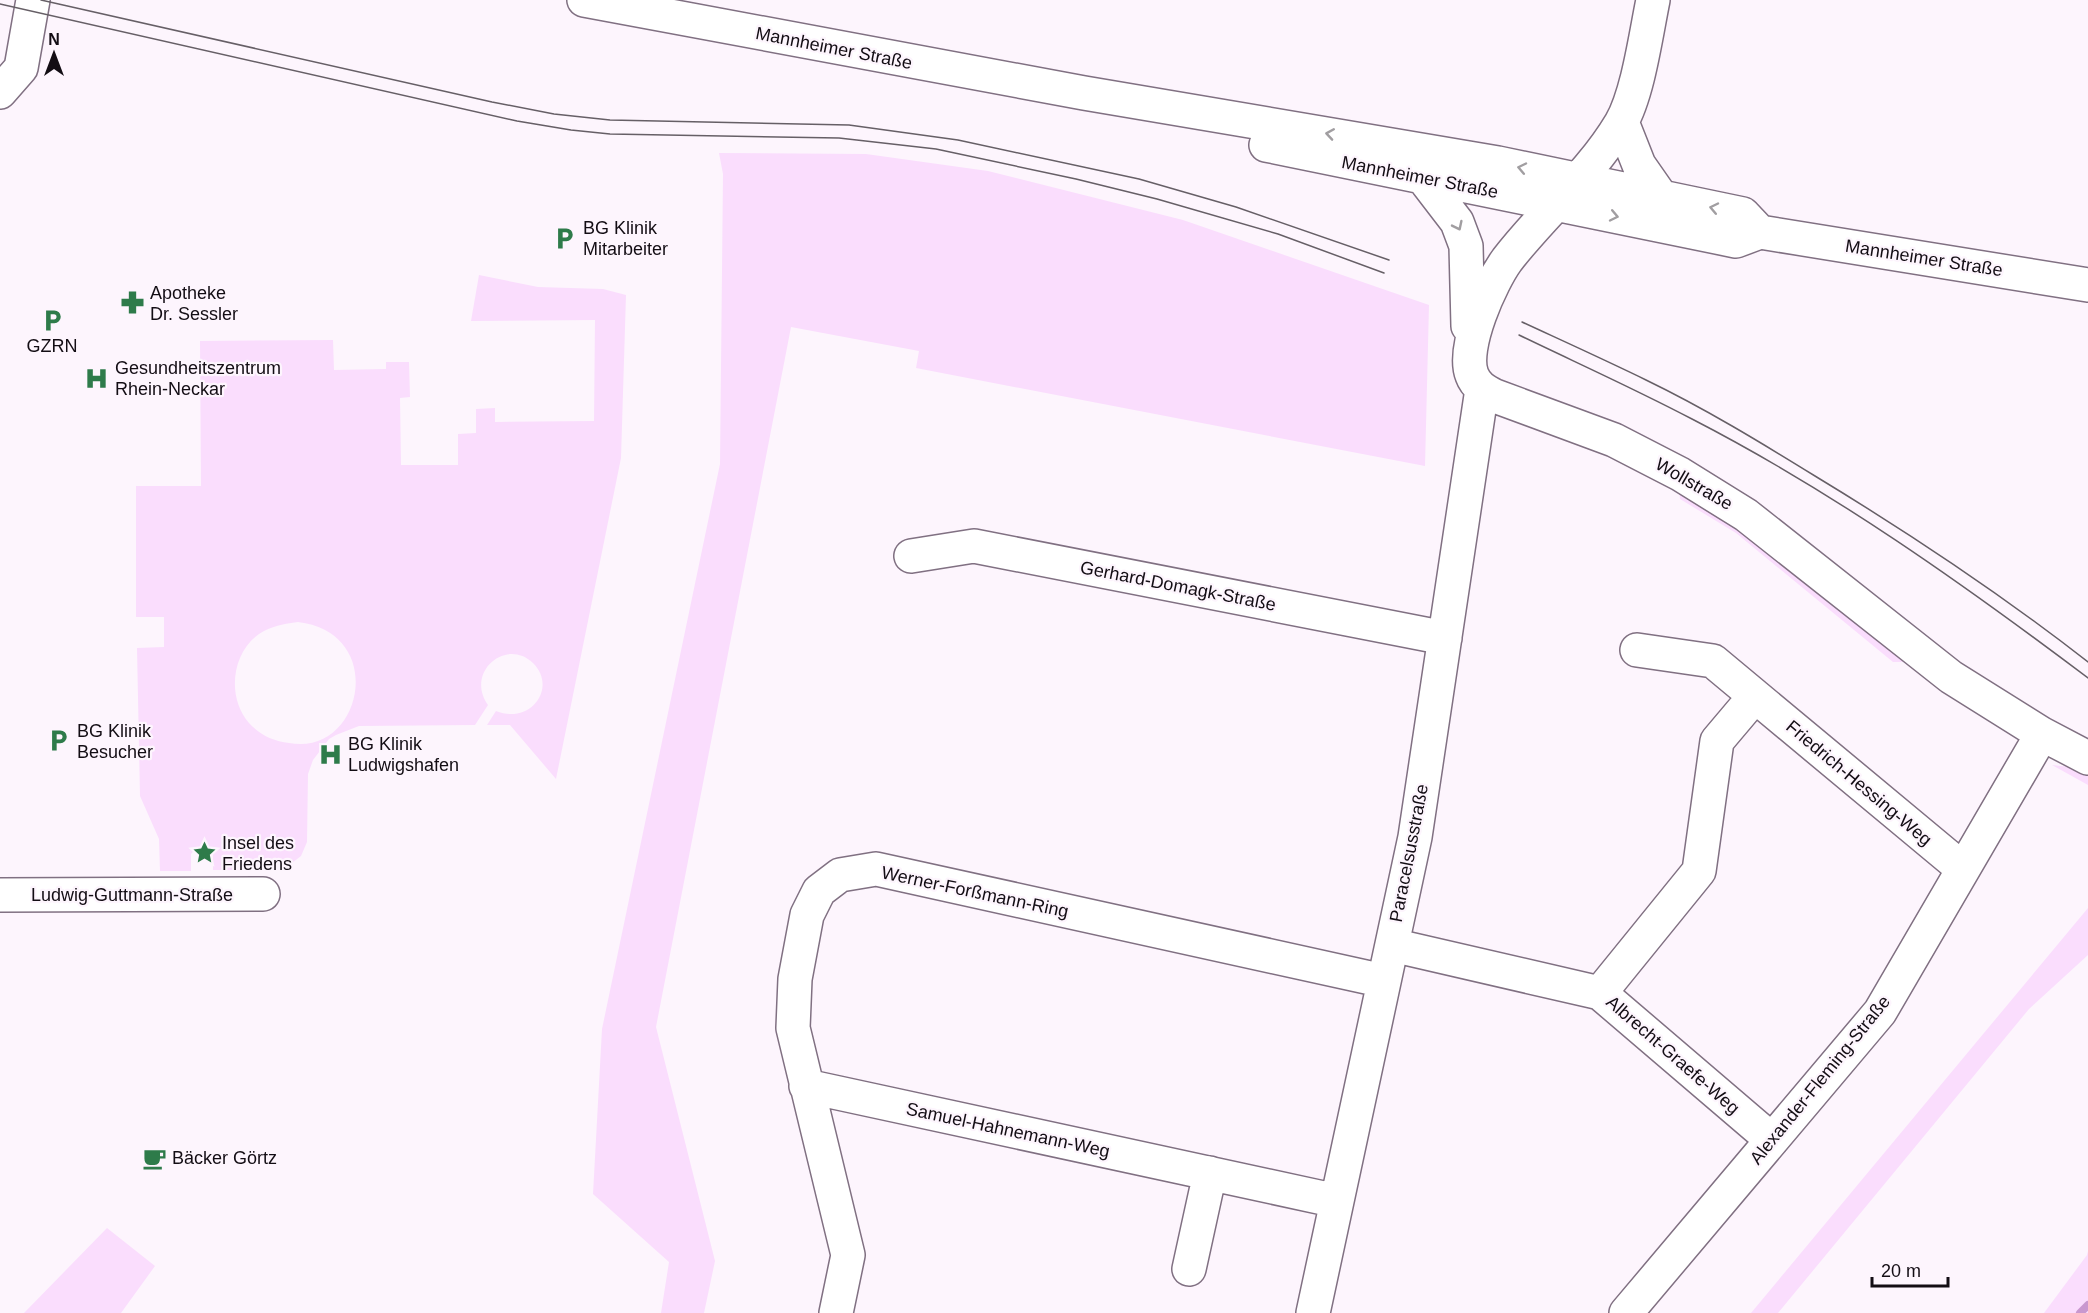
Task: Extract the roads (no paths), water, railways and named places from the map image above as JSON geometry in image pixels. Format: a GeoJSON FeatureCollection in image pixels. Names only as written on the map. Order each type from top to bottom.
{"type":"FeatureCollection","features":[{"type":"Feature","properties":{"kind":"street"},"geometry":{"type":"LineString","coordinates":[[0,92],[21,68],[33,0]]}},
{"type":"Feature","properties":{"kind":"street","name":"Mannheimer Straße"},"geometry":{"type":"LineString","coordinates":[[584,0],[1083,93],[1498,163],[1743,214],[1760,232]]}},
{"type":"Feature","properties":{"kind":"street"},"geometry":{"type":"LineString","coordinates":[[1476,377],[1475,327],[1487,294],[1506,262],[1579,180],[1622,122],[1642,56],[1653,0]]}},
{"type":"Feature","properties":{"kind":"street","name":"Mannheimer Straße"},"geometry":{"type":"LineString","coordinates":[[1083,93],[1143,118],[1424,179],[1736,241],[1760,232],[2088,285]]}},
{"type":"Feature","properties":{"kind":"street"},"geometry":{"type":"LineString","coordinates":[[1622,122],[1639,165],[1662,198]]}},
{"type":"Feature","properties":{"kind":"street"},"geometry":{"type":"LineString","coordinates":[[1424,179],[1457,222],[1466,246],[1476,377]]}},
{"type":"Feature","properties":{"kind":"street","name":"Paracelsusstraße"},"geometry":{"type":"LineString","coordinates":[[1313,1313],[1415,837],[1445,638],[1476,377]]}},
{"type":"Feature","properties":{"kind":"street","name":"Wollstraße"},"geometry":{"type":"LineString","coordinates":[[1476,377],[1495,396],[1614,440],[1680,474],[1746,515],[1952,677],[2042,734],[2088,758]]}},
{"type":"Feature","properties":{"kind":"street","name":"Gerhard-Domagk-Straße"},"geometry":{"type":"LineString","coordinates":[[911,556],[975,546],[1445,638]]}},
{"type":"Feature","properties":{"kind":"street","name":"Friedrich-Hessing-Weg"},"geometry":{"type":"LineString","coordinates":[[1637,650],[1713,661],[1963,869]]}},
{"type":"Feature","properties":{"kind":"street"},"geometry":{"type":"LineString","coordinates":[[1600,993],[1699,871],[1717,741],[1755,696]]}},
{"type":"Feature","properties":{"kind":"street","name":"Alexander-Fleming-Straße"},"geometry":{"type":"LineString","coordinates":[[1626,1313],[1880,1012],[2042,734]]}},
{"type":"Feature","properties":{"kind":"street","name":"Werner-Forßmann-Ring"},"geometry":{"type":"LineString","coordinates":[[844,1311],[848,1255],[793,1028],[795,979],[807,915],[819,891],[840,874],[876,869],[1384,981]]}},
{"type":"Feature","properties":{"kind":"street","name":"Ludwig-Guttmann-Straße"},"geometry":{"type":"LineString","coordinates":[[0,895],[263,894]]}},
{"type":"Feature","properties":{"kind":"street","name":"Albrecht-Graefe-Weg"},"geometry":{"type":"LineString","coordinates":[[1392,945],[1600,993],[1772,1140]]}},
{"type":"Feature","properties":{"kind":"street","name":"Samuel-Hahnemann-Weg"},"geometry":{"type":"LineString","coordinates":[[806,1086],[1337,1201]]}},
{"type":"Feature","properties":{"kind":"street"},"geometry":{"type":"LineString","coordinates":[[1189,1269],[1210,1173]]}},
{"type":"Feature","properties":{"kind":"waterway"},"geometry":{"type":"LineString","coordinates":[[2080,1313],[2088,1305]]}},
{"type":"Feature","properties":{"kind":"tram line"},"geometry":{"type":"LineString","coordinates":[[41,0],[554,114],[610,120],[849,125],[958,140],[1139,179],[1236,207],[1389,260]]}},
{"type":"Feature","properties":{"kind":"tram line"},"geometry":{"type":"LineString","coordinates":[[0,4],[517,121],[571,130],[610,134],[839,138],[936,149],[1157,199],[1278,234],[1384,273]]}},
{"type":"Feature","properties":{"kind":"tram line"},"geometry":{"type":"LineString","coordinates":[[1522,322],[1668,391],[1774,451],[1954,565],[2022,612],[2088,662]]}},
{"type":"Feature","properties":{"kind":"tram line"},"geometry":{"type":"LineString","coordinates":[[1519,335],[1671,408],[1795,476],[1944,573],[2088,678]]}},
{"type":"Feature","properties":{"kind":"place","name":"BG Klinik Mitarbeiter"},"geometry":{"type":"Point","coordinates":[565,238]}},
{"type":"Feature","properties":{"kind":"place","name":"Apotheke Dr. Sessler"},"geometry":{"type":"Point","coordinates":[132,303]}},
{"type":"Feature","properties":{"kind":"place","name":"GZRN"},"geometry":{"type":"Point","coordinates":[52,320]}},
{"type":"Feature","properties":{"kind":"place","name":"Gesundheitszentrum Rhein-Neckar"},"geometry":{"type":"Point","coordinates":[97,378]}},
{"type":"Feature","properties":{"kind":"place","name":"BG Klinik Besucher"},"geometry":{"type":"Point","coordinates":[59,741]}},
{"type":"Feature","properties":{"kind":"place","name":"BG Klinik Ludwigshafen"},"geometry":{"type":"Point","coordinates":[330,754]}},
{"type":"Feature","properties":{"kind":"place","name":"Insel des Friedens"},"geometry":{"type":"Point","coordinates":[204,853]}},
{"type":"Feature","properties":{"kind":"place","name":"Bäcker Görtz"},"geometry":{"type":"Point","coordinates":[154,1158]}}]}
